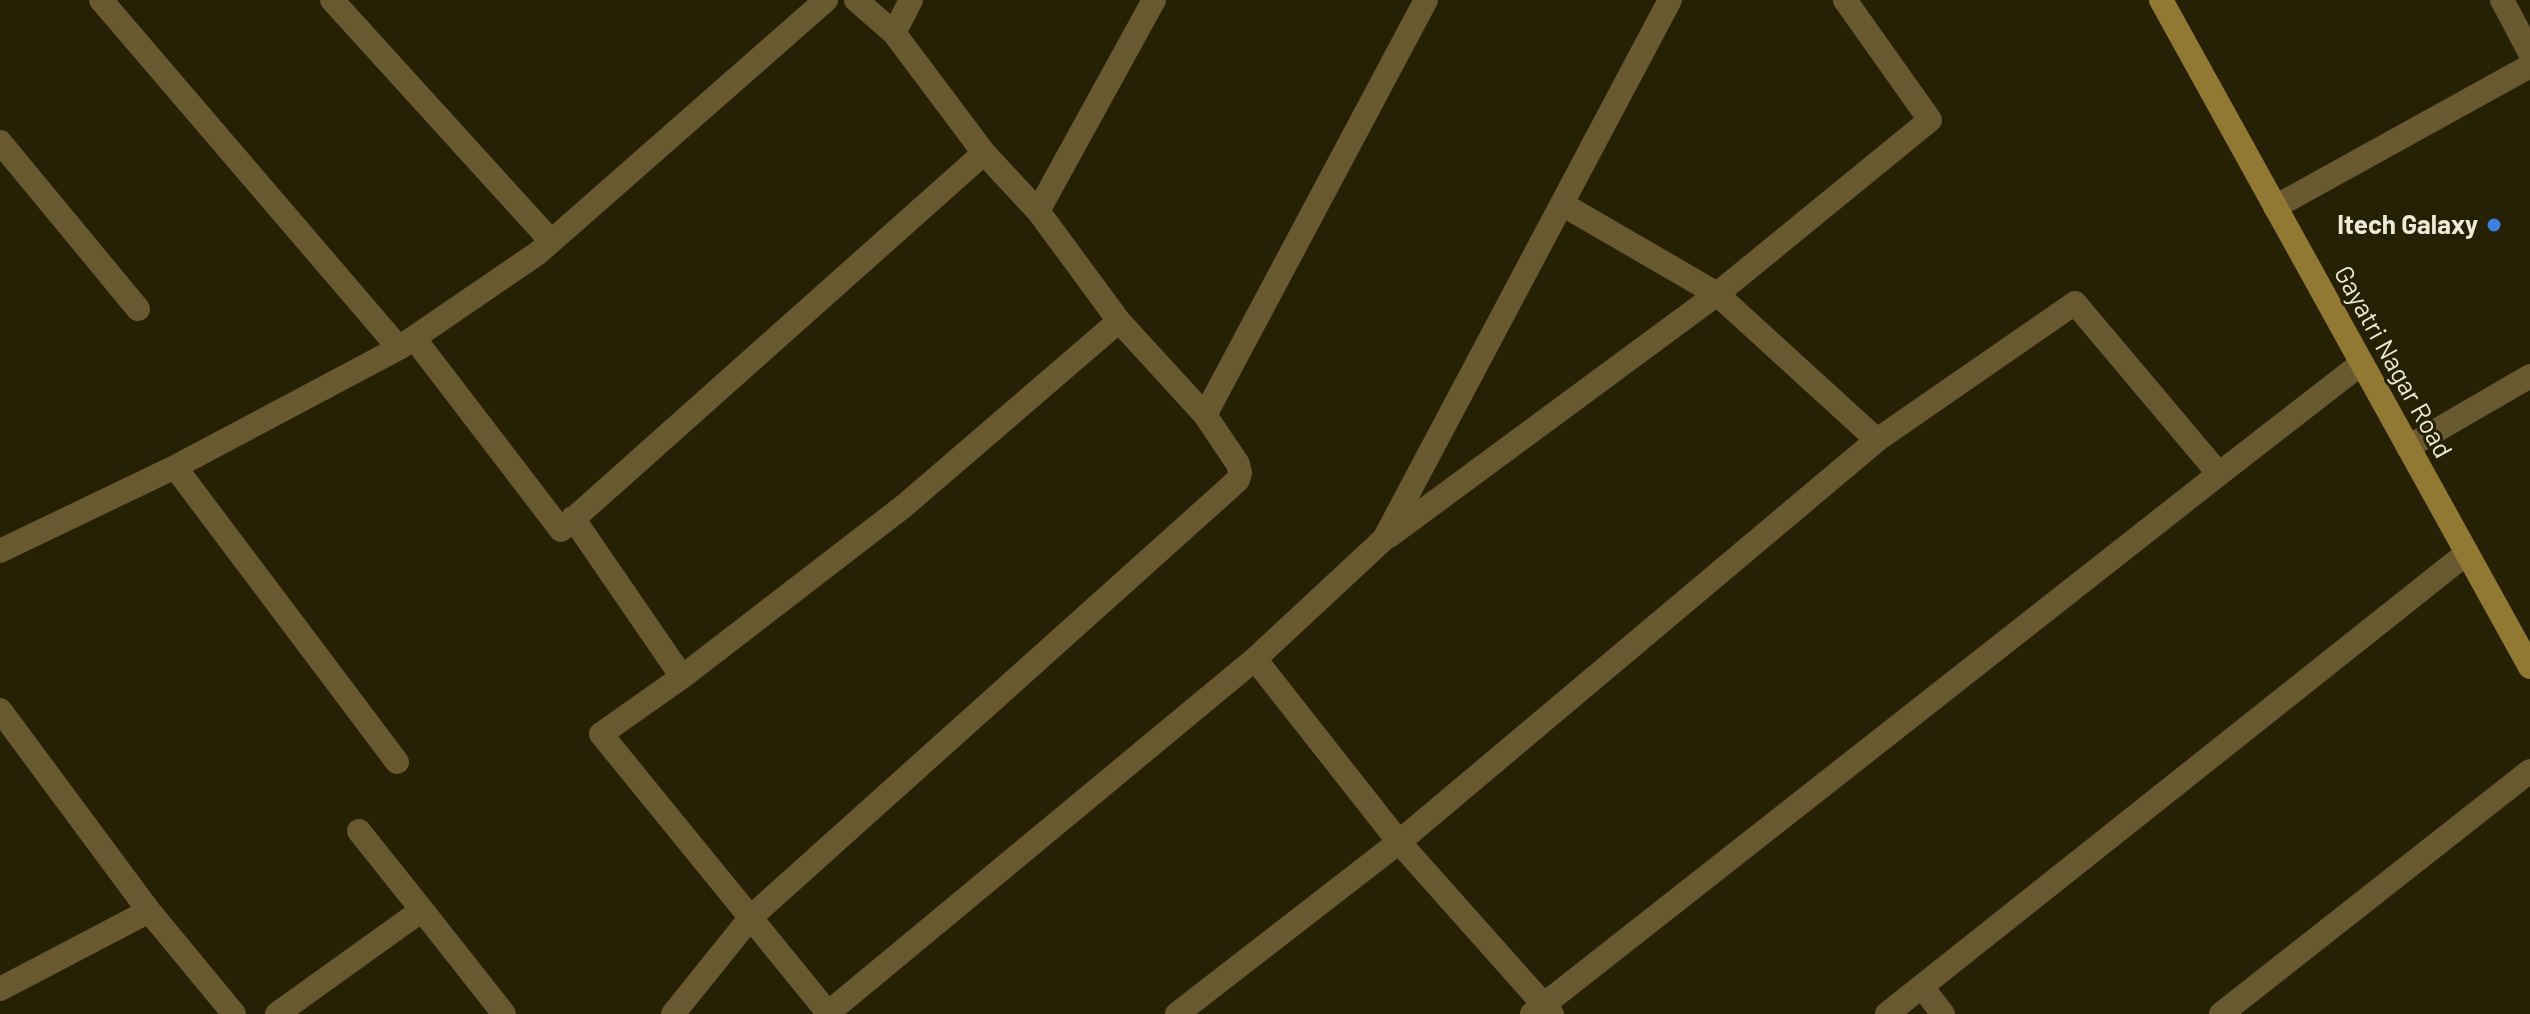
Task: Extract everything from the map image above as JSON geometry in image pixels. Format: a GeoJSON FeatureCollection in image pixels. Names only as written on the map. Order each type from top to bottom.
{"type":"FeatureCollection","features":[{"type":"Feature","properties":{"kind":"street"},"geometry":{"type":"LineString","coordinates":[[101,0],[407,343],[561,530],[984,153]]}},
{"type":"Feature","properties":{"kind":"street"},"geometry":{"type":"LineString","coordinates":[[332,0],[551,241]]}},
{"type":"Feature","properties":{"kind":"street"},"geometry":{"type":"LineString","coordinates":[[0,551],[175,467],[407,343],[538,253],[826,0]]}},
{"type":"Feature","properties":{"kind":"street"},"geometry":{"type":"LineString","coordinates":[[673,1014],[751,917],[1238,480],[1240,473],[1238,464],[1205,415],[1119,321],[1038,211],[984,153],[894,33],[856,0]]}},
{"type":"Feature","properties":{"kind":"street"},"geometry":{"type":"LineString","coordinates":[[894,33],[911,0]]}},
{"type":"Feature","properties":{"kind":"street"},"geometry":{"type":"LineString","coordinates":[[1038,211],[1154,0]]}},
{"type":"Feature","properties":{"kind":"street"},"geometry":{"type":"LineString","coordinates":[[1205,415],[1426,0]]}},
{"type":"Feature","properties":{"kind":"street"},"geometry":{"type":"LineString","coordinates":[[1384,539],[1670,0]]}},
{"type":"Feature","properties":{"kind":"street"},"geometry":{"type":"LineString","coordinates":[[1119,321],[904,506],[682,677],[601,734],[828,1014],[1255,659],[1384,539],[1717,294],[1930,120],[1845,0]]}},
{"type":"Feature","properties":{"kind":"street","name":"Gayatri Nagar Road"},"geometry":{"type":"LineString","coordinates":[[2161,0],[2530,667]]}},
{"type":"Feature","properties":{"kind":"street"},"geometry":{"type":"LineString","coordinates":[[2502,0],[2530,53]]}},
{"type":"Feature","properties":{"kind":"street"},"geometry":{"type":"LineString","coordinates":[[2275,207],[2530,66]]}},
{"type":"Feature","properties":{"kind":"street"},"geometry":{"type":"LineString","coordinates":[[0,142],[138,309]]}},
{"type":"Feature","properties":{"kind":"street"},"geometry":{"type":"LineString","coordinates":[[1562,204],[1717,294],[1877,440]]}},
{"type":"Feature","properties":{"kind":"street"},"geometry":{"type":"LineString","coordinates":[[1177,1014],[1399,842],[1877,440],[2075,303],[2219,474]]}},
{"type":"Feature","properties":{"kind":"street"},"geometry":{"type":"LineString","coordinates":[[1255,659],[1399,842],[1543,1011],[2362,363]]}},
{"type":"Feature","properties":{"kind":"street"},"geometry":{"type":"LineString","coordinates":[[2408,447],[2530,376]]}},
{"type":"Feature","properties":{"kind":"street"},"geometry":{"type":"LineString","coordinates":[[175,467],[397,762]]}},
{"type":"Feature","properties":{"kind":"street"},"geometry":{"type":"LineString","coordinates":[[573,518],[682,677]]}},
{"type":"Feature","properties":{"kind":"street"},"geometry":{"type":"LineString","coordinates":[[1887,1014],[2467,553]]}},
{"type":"Feature","properties":{"kind":"street"},"geometry":{"type":"LineString","coordinates":[[0,710],[149,911],[234,1014]]}},
{"type":"Feature","properties":{"kind":"street"},"geometry":{"type":"LineString","coordinates":[[2221,1014],[2530,771]]}},
{"type":"Feature","properties":{"kind":"street"},"geometry":{"type":"LineString","coordinates":[[359,831],[504,1014]]}},
{"type":"Feature","properties":{"kind":"street"},"geometry":{"type":"LineString","coordinates":[[277,1014],[422,910]]}},
{"type":"Feature","properties":{"kind":"street"},"geometry":{"type":"LineString","coordinates":[[0,989],[149,911]]}},
{"type":"Feature","properties":{"kind":"street"},"geometry":{"type":"LineString","coordinates":[[1922,987],[1943,1014]]}},
{"type":"Feature","properties":{"kind":"place","name":"Itech Galaxy"},"geometry":{"type":"Point","coordinates":[2494,225]}}]}
